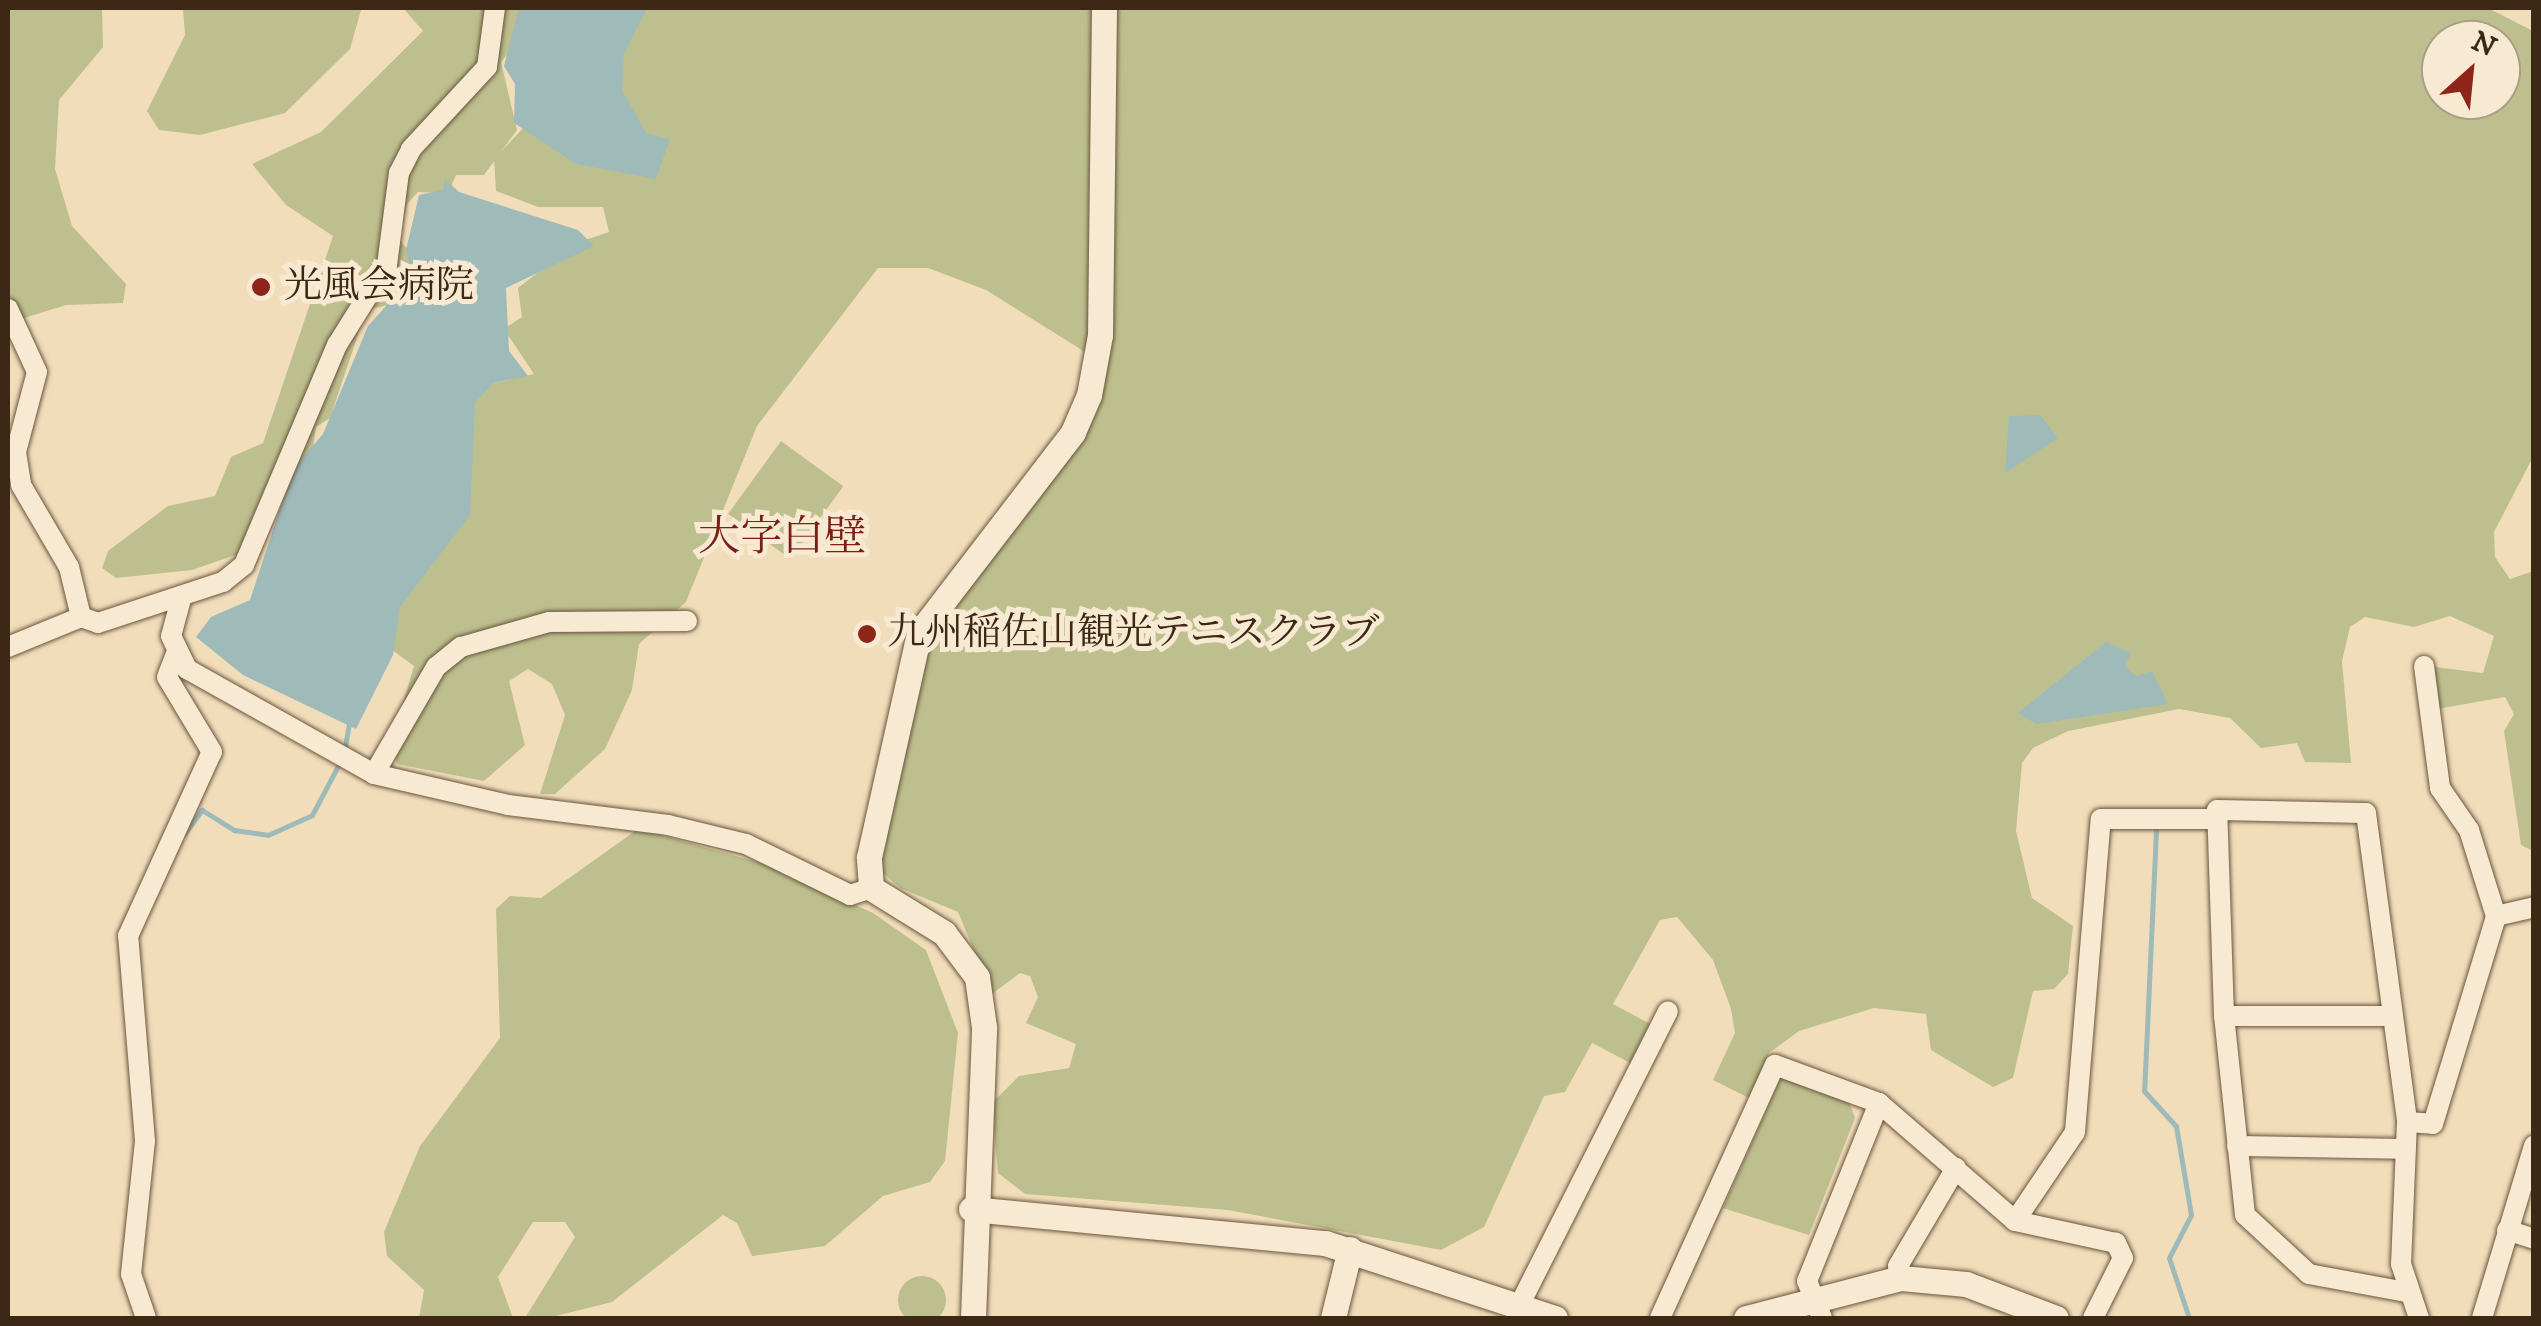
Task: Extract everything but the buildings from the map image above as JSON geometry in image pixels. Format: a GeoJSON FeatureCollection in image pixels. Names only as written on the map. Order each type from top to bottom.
{"type":"FeatureCollection","features":[{"type":"Feature","properties":{"kind":"street"},"geometry":{"type":"LineString","coordinates":[[8,647],[81,617],[98,622],[180,599],[244,565],[337,345],[388,265],[399,172],[487,68],[495,8]]}},
{"type":"Feature","properties":{"kind":"street"},"geometry":{"type":"LineString","coordinates":[[872,888],[869,858],[919,633],[1073,432],[1090,395],[1100,335],[1104,8]]}},
{"type":"Feature","properties":{"kind":"street"},"geometry":{"type":"LineString","coordinates":[[8,309],[37,372],[16,452],[21,486],[69,567],[81,617]]}},
{"type":"Feature","properties":{"kind":"street"},"geometry":{"type":"LineString","coordinates":[[146,1318],[131,1274],[145,1140],[128,936],[212,752],[167,677],[176,653],[180,599]]}},
{"type":"Feature","properties":{"kind":"street"},"geometry":{"type":"LineString","coordinates":[[374,774],[436,666],[461,647],[549,622],[687,621]]}},
{"type":"Feature","properties":{"kind":"street"},"geometry":{"type":"LineString","coordinates":[[176,653],[212,689],[374,774],[508,805],[668,824],[746,844],[850,895],[872,888],[944,932],[977,977],[984,1026],[972,1208],[973,1318]]}},
{"type":"Feature","properties":{"kind":"street"},"geometry":{"type":"LineString","coordinates":[[2407,1122],[2433,1124],[2496,916],[2469,830],[2440,788],[2424,666]]}},
{"type":"Feature","properties":{"kind":"street"},"geometry":{"type":"LineString","coordinates":[[2406,1292],[2293,1265],[2245,1215],[2224,1016],[2217,810],[2366,813],[2407,1122],[2406,1292],[2419,1318]]}},
{"type":"Feature","properties":{"kind":"street"},"geometry":{"type":"LineString","coordinates":[[2015,1222],[2075,1132],[2101,819],[2217,819]]}},
{"type":"Feature","properties":{"kind":"street"},"geometry":{"type":"LineString","coordinates":[[2496,916],[2534,907]]}},
{"type":"Feature","properties":{"kind":"street"},"geometry":{"type":"LineString","coordinates":[[1518,1306],[1668,1012]]}},
{"type":"Feature","properties":{"kind":"street"},"geometry":{"type":"LineString","coordinates":[[2224,1016],[2393,1016]]}},
{"type":"Feature","properties":{"kind":"street"},"geometry":{"type":"LineString","coordinates":[[1660,1318],[1775,1064],[1879,1103],[2015,1222],[2116,1243],[2123,1258],[2093,1318]]}},
{"type":"Feature","properties":{"kind":"street"},"geometry":{"type":"LineString","coordinates":[[1817,1308],[1807,1281],[1879,1103]]}},
{"type":"Feature","properties":{"kind":"street"},"geometry":{"type":"LineString","coordinates":[[2237,1146],[2406,1148]]}},
{"type":"Feature","properties":{"kind":"street"},"geometry":{"type":"LineString","coordinates":[[2482,1318],[2534,1146]]}},
{"type":"Feature","properties":{"kind":"street"},"geometry":{"type":"LineString","coordinates":[[1901,1278],[1898,1266],[1956,1168]]}},
{"type":"Feature","properties":{"kind":"street"},"geometry":{"type":"LineString","coordinates":[[972,1208],[1350,1249],[1555,1318]]}},
{"type":"Feature","properties":{"kind":"street"},"geometry":{"type":"LineString","coordinates":[[2507,1230],[2534,1239]]}},
{"type":"Feature","properties":{"kind":"street"},"geometry":{"type":"LineString","coordinates":[[1333,1318],[1350,1249]]}},
{"type":"Feature","properties":{"kind":"street"},"geometry":{"type":"LineString","coordinates":[[1746,1318],[1817,1308],[1901,1278],[1966,1284],[2056,1318]]}},
{"type":"Feature","properties":{"kind":"green space"},"geometry":{"type":"Polygon","coordinates":[[[8,8],[102,8],[103,47],[59,100],[55,169],[72,226],[126,284],[123,303],[66,305],[8,323],[8,8]]]}},
{"type":"Feature","properties":{"kind":"green space"},"geometry":{"type":"Polygon","coordinates":[[[183,8],[361,10],[350,49],[285,113],[200,135],[159,130],[147,111],[185,35],[183,8]]]}},
{"type":"Feature","properties":{"kind":"green space"},"geometry":{"type":"Polygon","coordinates":[[[403,8],[526,8],[520,38],[501,62],[517,130],[484,175],[456,175],[448,193],[418,192],[407,204],[399,240],[417,258],[417,275],[400,303],[374,308],[362,323],[330,418],[316,427],[312,456],[253,549],[192,570],[116,578],[102,568],[108,551],[168,506],[215,496],[231,457],[263,443],[333,236],[286,205],[252,164],[321,132],[423,31],[403,8]]]}},
{"type":"Feature","properties":{"kind":"green space"},"geometry":{"type":"Polygon","coordinates":[[[642,8],[2488,8],[2511,20],[2421,20],[2421,120],[2521,120],[2521,25],[2533,31],[2533,457],[2494,532],[2495,557],[2510,579],[2533,571],[2533,851],[2521,845],[2504,731],[2514,714],[2505,697],[2437,709],[2435,667],[2483,673],[2494,636],[2450,616],[2414,627],[2365,617],[2350,627],[2342,661],[2351,763],[2305,762],[2297,743],[2261,748],[2230,718],[2179,709],[2068,731],[2033,748],[2022,763],[2016,831],[2032,898],[2073,926],[2068,974],[2054,989],[2033,991],[2013,1078],[1993,1087],[1931,1050],[1926,1014],[1874,1008],[1799,1031],[1769,1053],[1751,1099],[1713,1080],[1735,1033],[1731,1009],[1713,960],[1677,917],[1660,920],[1613,1004],[1654,1026],[1634,1065],[1592,1043],[1565,1092],[1544,1096],[1484,1227],[1441,1250],[1228,1210],[1025,1194],[998,1173],[992,1103],[1019,1076],[1069,1068],[1076,1044],[1026,1023],[1038,997],[1030,976],[1020,973],[992,994],[958,912],[900,888],[883,873],[882,851],[931,635],[1083,428],[1085,352],[986,290],[928,268],[878,268],[757,426],[686,602],[639,644],[632,690],[605,749],[555,794],[540,794],[565,715],[552,684],[528,669],[509,681],[525,745],[484,781],[397,764],[391,743],[414,666],[384,644],[476,387],[534,374],[504,329],[522,317],[518,288],[576,243],[609,232],[603,207],[538,207],[496,191],[494,159],[526,125],[649,140],[620,106],[618,60],[642,8]]]}},
{"type":"Feature","properties":{"kind":"green space"},"geometry":{"type":"Polygon","coordinates":[[[781,441],[843,486],[790,559],[728,514],[781,441]]]}},
{"type":"Feature","properties":{"kind":"green space"},"geometry":{"type":"Polygon","coordinates":[[[638,829],[765,864],[873,913],[926,950],[958,1033],[945,1161],[930,1182],[883,1196],[825,1246],[752,1256],[737,1223],[723,1215],[612,1302],[548,1318],[525,1318],[575,1237],[565,1222],[533,1222],[498,1277],[513,1318],[419,1318],[424,1290],[387,1256],[384,1232],[420,1146],[500,1038],[496,909],[510,896],[541,898],[638,829]]]}},
{"type":"Feature","properties":{"kind":"green space"},"geometry":{"type":"Polygon","coordinates":[[[1781,1077],[1848,1099],[1855,1118],[1809,1235],[1723,1208],[1781,1077]]]}},
{"type":"Feature","properties":{"kind":"green space"},"geometry":{"type":"Polygon","coordinates":[[[922,1276],[939,1283],[946,1300],[939,1317],[922,1324],[905,1317],[898,1300],[905,1283],[922,1276]]]}},
{"type":"Feature","properties":{"kind":"water"},"geometry":{"type":"Polygon","coordinates":[[[519,8],[647,8],[624,53],[622,90],[646,133],[670,139],[656,179],[576,164],[514,123],[515,84],[504,66],[519,8]]]}},
{"type":"Feature","properties":{"kind":"water"},"geometry":{"type":"Polygon","coordinates":[[[445,179],[459,192],[578,230],[594,246],[506,288],[509,351],[528,376],[493,383],[475,403],[470,515],[400,607],[393,655],[356,729],[243,675],[196,637],[211,617],[250,600],[293,469],[323,434],[368,326],[413,276],[406,250],[419,195],[443,190],[445,179]]]}},
{"type":"Feature","properties":{"kind":"water"},"geometry":{"type":"Polygon","coordinates":[[[2040,415],[2058,438],[2005,473],[2009,416],[2040,415]]]}},
{"type":"Feature","properties":{"kind":"water"},"geometry":{"type":"Polygon","coordinates":[[[2106,642],[2131,653],[2125,667],[2136,676],[2152,671],[2168,704],[2036,724],[2018,713],[2106,642]]]}},
{"type":"Feature","properties":{"kind":"waterway"},"geometry":{"type":"LineString","coordinates":[[344,752],[349,725]]}},
{"type":"Feature","properties":{"kind":"waterway"},"geometry":{"type":"LineString","coordinates":[[185,833],[202,810],[234,830],[268,835],[312,815],[340,762]]}},
{"type":"Feature","properties":{"kind":"waterway"},"geometry":{"type":"LineString","coordinates":[[2156,830],[2144,1091],[2176,1126],[2191,1215],[2169,1258],[2189,1318]]}},
{"type":"Feature","properties":{"kind":"place","name":"光風会病院"},"geometry":{"type":"Point","coordinates":[261,287]}},
{"type":"Feature","properties":{"kind":"place","name":"九州稲佐山観光テニスクラブ"},"geometry":{"type":"Point","coordinates":[867,634]}},
{"type":"Feature","properties":{"kind":"district","name":"大字白壁"},"geometry":{"type":"Point","coordinates":[782,538]}}]}
